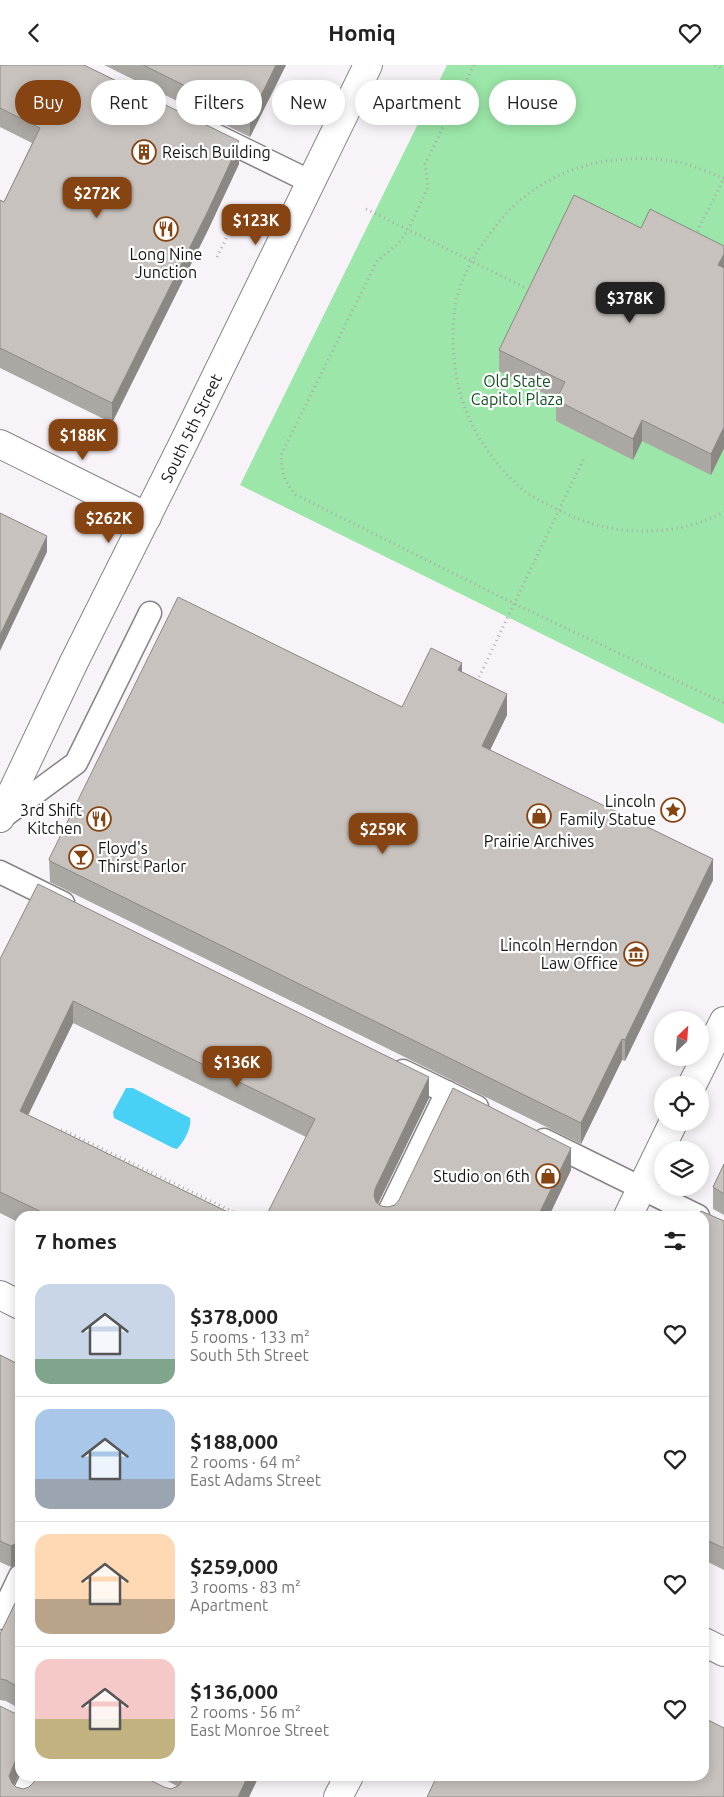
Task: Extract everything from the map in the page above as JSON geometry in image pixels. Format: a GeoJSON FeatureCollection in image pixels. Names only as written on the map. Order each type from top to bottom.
{"type":"FeatureCollection","features":[{"type":"Feature","properties":{"kind":"main road","name":"South 5th Street"},"geometry":{"type":"LineString","coordinates":[[0,818],[74,662],[368,65]]}},
{"type":"Feature","properties":{"kind":"main road"},"geometry":{"type":"LineString","coordinates":[[0,444],[147,517]]}},
{"type":"Feature","properties":{"kind":"main road"},"geometry":{"type":"LineString","coordinates":[[696,1076],[724,1021]]}},
{"type":"Feature","properties":{"kind":"main road"},"geometry":{"type":"LineString","coordinates":[[630,1211],[669,1131]]}},
{"type":"Feature","properties":{"kind":"main road"},"geometry":{"type":"LineString","coordinates":[[0,1295],[15,1302]]}},
{"type":"Feature","properties":{"kind":"main road"},"geometry":{"type":"LineString","coordinates":[[709,1644],[724,1652]]}},
{"type":"Feature","properties":{"kind":"main road"},"geometry":{"type":"LineString","coordinates":[[338,1797],[346,1781]]}},
{"type":"Feature","properties":{"kind":"lane"},"geometry":{"type":"LineString","coordinates":[[194,125],[311,182]]}},
{"type":"Feature","properties":{"kind":"lane"},"geometry":{"type":"LineString","coordinates":[[0,818],[76,763],[150,613]]}},
{"type":"Feature","properties":{"kind":"lane"},"geometry":{"type":"LineString","coordinates":[[0,872],[79,911]]}},
{"type":"Feature","properties":{"kind":"lane"},"geometry":{"type":"LineString","coordinates":[[381,1059],[498,1117]]}},
{"type":"Feature","properties":{"kind":"lane"},"geometry":{"type":"LineString","coordinates":[[389,1211],[447,1092]]}},
{"type":"Feature","properties":{"kind":"lane"},"geometry":{"type":"LineString","coordinates":[[523,1130],[688,1211]]}},
{"type":"Feature","properties":{"kind":"lane"},"geometry":{"type":"LineString","coordinates":[[0,1618],[15,1586]]}},
{"type":"Feature","properties":{"kind":"lane"},"geometry":{"type":"LineString","coordinates":[[22,1797],[30,1781]]}},
{"type":"Feature","properties":{"kind":"path"},"geometry":{"type":"LineString","coordinates":[[474,65],[424,164],[428,187],[408,230],[398,244],[377,261],[281,455],[284,477],[288,486],[296,495],[515,604],[724,703]]}},
{"type":"Feature","properties":{"kind":"path"},"geometry":{"type":"LineString","coordinates":[[715,65],[724,69]]}},
{"type":"Feature","properties":{"kind":"path"},"geometry":{"type":"LineString","coordinates":[[692,242],[724,178],[678,162],[647,158],[614,160],[587,165],[558,175],[517,202],[501,218],[480,247],[457,297],[453,323],[453,357],[456,381],[464,407],[487,449],[524,490],[560,510],[603,527],[636,532],[666,530],[689,525],[724,512]]}},
{"type":"Feature","properties":{"kind":"path"},"geometry":{"type":"LineString","coordinates":[[366,209],[526,288]]}},
{"type":"Feature","properties":{"kind":"path"},"geometry":{"type":"LineString","coordinates":[[217,257],[230,230],[223,226]]}},
{"type":"Feature","properties":{"kind":"path"},"geometry":{"type":"LineString","coordinates":[[479,677],[584,458]]}},
{"type":"Feature","properties":{"kind":"path"},"geometry":{"type":"LineString","coordinates":[[55,1130],[63,1130],[232,1211]]}},
{"type":"Feature","properties":{"kind":"green space","name":"Old State Capitol Plaza"},"geometry":{"type":"Polygon","coordinates":[[[447,65],[724,65],[724,724],[240,485],[417,125],[479,125],[479,80],[440,80],[447,65]]]}},
{"type":"Feature","properties":{"kind":"water"},"geometry":{"type":"Polygon","coordinates":[[[126,1088],[133,1088],[190,1118],[187,1134],[177,1149],[114,1118],[113,1112],[126,1088]]]}},
{"type":"Feature","properties":{"kind":"building"},"geometry":{"type":"Polygon","coordinates":[[[0,65],[84,65],[115,80],[91,80],[91,125],[166,125],[166,105],[176,110],[176,125],[206,125],[239,141],[208,211],[112,403],[0,348],[0,200],[4,202],[40,128],[34,125],[81,125],[81,80],[15,80],[15,116],[0,108],[0,65]]]}},
{"type":"Feature","properties":{"kind":"building"},"geometry":{"type":"Polygon","coordinates":[[[143,65],[276,65],[262,94],[262,80],[176,81],[143,65]]]}},
{"type":"Feature","properties":{"kind":"building"},"geometry":{"type":"Polygon","coordinates":[[[574,195],[641,228],[650,209],[724,246],[724,254],[718,265],[724,268],[724,427],[711,454],[642,420],[633,439],[556,400],[565,382],[499,350],[574,195]]]}},
{"type":"Feature","properties":{"kind":"building"},"geometry":{"type":"Polygon","coordinates":[[[0,513],[47,536],[0,635],[0,513]]]}},
{"type":"Feature","properties":{"kind":"building"},"geometry":{"type":"Polygon","coordinates":[[[178,597],[402,707],[431,648],[462,663],[458,670],[507,694],[482,746],[713,859],[625,1040],[622,1039],[581,1123],[50,861],[49,859],[178,597]]]}},
{"type":"Feature","properties":{"kind":"building"},"geometry":{"type":"Polygon","coordinates":[[[38,884],[429,1077],[375,1189],[374,1196],[376,1202],[381,1206],[395,1205],[399,1200],[453,1088],[571,1148],[540,1211],[269,1211],[315,1119],[73,1001],[20,1111],[226,1211],[40,1211],[0,1192],[0,959],[38,884]]]}},
{"type":"Feature","properties":{"kind":"building"},"geometry":{"type":"Polygon","coordinates":[[[724,1164],[724,1194],[713,1187],[724,1164]]]}},
{"type":"Feature","properties":{"kind":"building"},"geometry":{"type":"Polygon","coordinates":[[[709,1214],[724,1221],[724,1548],[709,1541],[709,1214]]]}},
{"type":"Feature","properties":{"kind":"building"},"geometry":{"type":"Polygon","coordinates":[[[0,1355],[15,1362],[15,1544],[11,1546],[0,1541],[0,1355]]]}},
{"type":"Feature","properties":{"kind":"building"},"geometry":{"type":"Polygon","coordinates":[[[15,1603],[15,1685],[0,1679],[0,1634],[15,1603]]]}},
{"type":"Feature","properties":{"kind":"building"},"geometry":{"type":"Polygon","coordinates":[[[0,1706],[15,1713],[15,1762],[9,1776],[16,1787],[23,1789],[29,1787],[34,1781],[152,1781],[171,1789],[178,1786],[182,1781],[246,1781],[238,1797],[0,1797],[0,1706]]]}},
{"type":"Feature","properties":{"kind":"building"},"geometry":{"type":"Polygon","coordinates":[[[709,1720],[724,1728],[724,1797],[427,1797],[435,1781],[709,1781],[709,1720]]]}},
{"type":"Feature","properties":{"kind":"place","name":"Reisch Building"},"geometry":{"type":"Point","coordinates":[144,152]}},
{"type":"Feature","properties":{"kind":"place","name":"Long Nine Junction"},"geometry":{"type":"Point","coordinates":[166,229]}},
{"type":"Feature","properties":{"kind":"place","name":"Lincoln Family Statue"},"geometry":{"type":"Point","coordinates":[673,810]}},
{"type":"Feature","properties":{"kind":"place","name":"Prairie Archives"},"geometry":{"type":"Point","coordinates":[539,816]}},
{"type":"Feature","properties":{"kind":"place","name":"3rd Shift Kitchen"},"geometry":{"type":"Point","coordinates":[99,819]}},
{"type":"Feature","properties":{"kind":"place","name":"Floyd's Thirst Parlor"},"geometry":{"type":"Point","coordinates":[81,857]}},
{"type":"Feature","properties":{"kind":"place","name":"Lincoln Herndon Law Office"},"geometry":{"type":"Point","coordinates":[636,954]}},
{"type":"Feature","properties":{"kind":"place","name":"Studio on 6th"},"geometry":{"type":"Point","coordinates":[548,1176]}}]}
